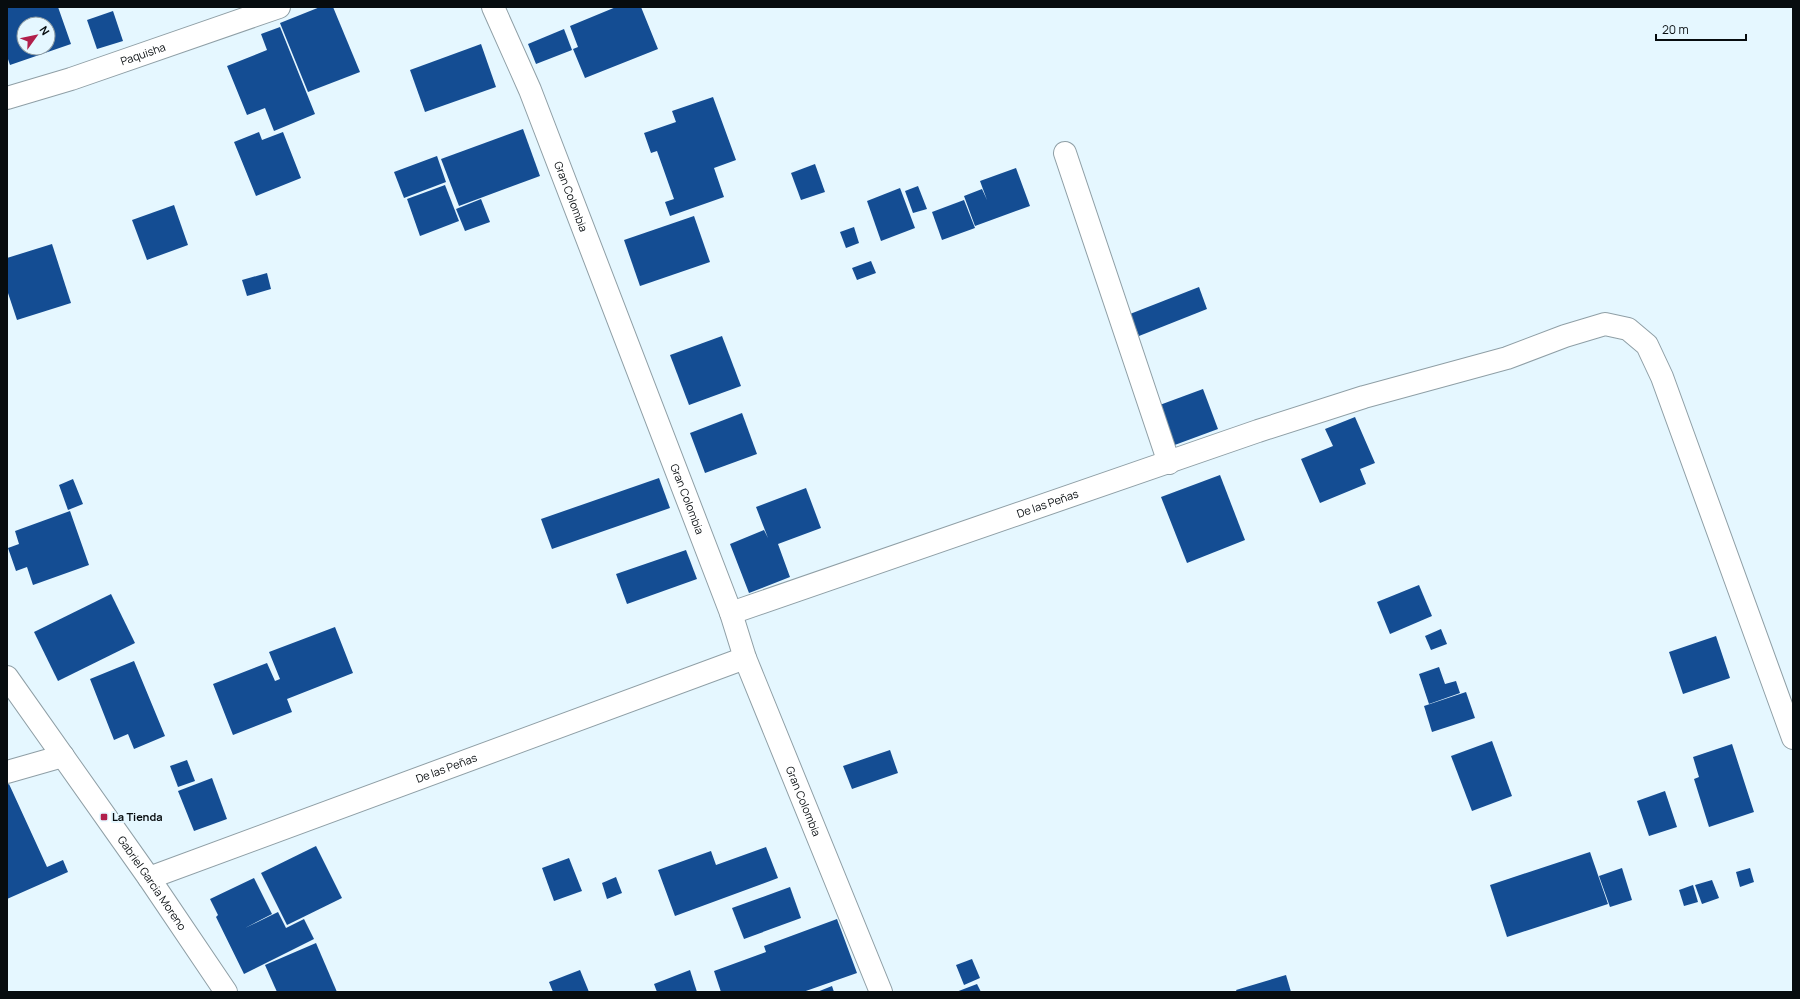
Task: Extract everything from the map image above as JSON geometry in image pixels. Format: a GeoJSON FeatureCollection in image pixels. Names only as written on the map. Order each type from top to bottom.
{"type":"FeatureCollection","features":[{"type":"Feature","properties":{"kind":"street","name":"Paquisha"},"geometry":{"type":"LineString","coordinates":[[7,98],[70,79],[279,7]]}},
{"type":"Feature","properties":{"kind":"street","name":"Gran Colombia"},"geometry":{"type":"LineString","coordinates":[[493,7],[530,90],[731,613],[745,658],[881,992]]}},
{"type":"Feature","properties":{"kind":"street"},"geometry":{"type":"LineString","coordinates":[[1065,153],[1169,463]]}},
{"type":"Feature","properties":{"kind":"street","name":"De las Peñas"},"geometry":{"type":"LineString","coordinates":[[731,613],[1258,431],[1364,397],[1507,358],[1565,336],[1604,324],[1628,329],[1647,346],[1662,377],[1793,738]]}},
{"type":"Feature","properties":{"kind":"street","name":"De las Peñas"},"geometry":{"type":"LineString","coordinates":[[149,878],[745,658]]}},
{"type":"Feature","properties":{"kind":"street","name":"Gabriel Garcia Moreno"},"geometry":{"type":"LineString","coordinates":[[7,677],[149,878],[226,992]]}},
{"type":"Feature","properties":{"kind":"street"},"geometry":{"type":"LineString","coordinates":[[7,772],[63,756]]}},
{"type":"Feature","properties":{"kind":"building"},"geometry":{"type":"Polygon","coordinates":[[[58,7],[71,44],[56,49],[56,16],[16,16],[16,56],[36,56],[10,65],[7,56],[7,8],[58,7]]]}},
{"type":"Feature","properties":{"kind":"building"},"geometry":{"type":"Polygon","coordinates":[[[320,7],[333,7],[360,72],[308,92],[280,23],[320,7]]]}},
{"type":"Feature","properties":{"kind":"building"},"geometry":{"type":"Polygon","coordinates":[[[616,7],[641,7],[658,49],[585,78],[573,49],[578,47],[570,26],[616,7]]]}},
{"type":"Feature","properties":{"kind":"building"},"geometry":{"type":"Polygon","coordinates":[[[113,11],[123,41],[97,49],[87,20],[113,11]]]}},
{"type":"Feature","properties":{"kind":"building"},"geometry":{"type":"Polygon","coordinates":[[[280,27],[315,114],[274,131],[265,108],[247,115],[227,66],[267,50],[261,34],[280,27]]]}},
{"type":"Feature","properties":{"kind":"building"},"geometry":{"type":"Polygon","coordinates":[[[564,29],[572,50],[536,64],[528,44],[564,29]]]}},
{"type":"Feature","properties":{"kind":"building"},"geometry":{"type":"Polygon","coordinates":[[[481,44],[496,87],[425,112],[410,70],[481,44]]]}},
{"type":"Feature","properties":{"kind":"building"},"geometry":{"type":"Polygon","coordinates":[[[713,97],[736,160],[714,168],[724,197],[670,216],[665,202],[674,199],[657,151],[651,153],[644,133],[676,122],[672,111],[713,97]]]}},
{"type":"Feature","properties":{"kind":"building"},"geometry":{"type":"Polygon","coordinates":[[[523,129],[540,176],[459,206],[441,159],[523,129]]]}},
{"type":"Feature","properties":{"kind":"building"},"geometry":{"type":"Polygon","coordinates":[[[259,132],[262,140],[283,132],[301,178],[256,196],[234,142],[259,132]]]}},
{"type":"Feature","properties":{"kind":"building"},"geometry":{"type":"Polygon","coordinates":[[[437,156],[446,182],[404,198],[394,172],[437,156]]]}},
{"type":"Feature","properties":{"kind":"building"},"geometry":{"type":"Polygon","coordinates":[[[815,164],[825,192],[801,200],[791,173],[815,164]]]}},
{"type":"Feature","properties":{"kind":"building"},"geometry":{"type":"Polygon","coordinates":[[[1016,168],[1030,206],[975,226],[964,196],[982,189],[987,200],[980,181],[1016,168]]]}},
{"type":"Feature","properties":{"kind":"building"},"geometry":{"type":"Polygon","coordinates":[[[445,185],[459,221],[420,236],[407,199],[445,185]]]}},
{"type":"Feature","properties":{"kind":"building"},"geometry":{"type":"Polygon","coordinates":[[[918,186],[927,209],[913,213],[905,191],[918,186]]]}},
{"type":"Feature","properties":{"kind":"building"},"geometry":{"type":"Polygon","coordinates":[[[900,188],[915,228],[881,241],[867,201],[900,188]]]}},
{"type":"Feature","properties":{"kind":"building"},"geometry":{"type":"Polygon","coordinates":[[[481,199],[490,222],[465,231],[456,209],[481,199]]]}},
{"type":"Feature","properties":{"kind":"building"},"geometry":{"type":"Polygon","coordinates":[[[964,200],[975,228],[942,240],[932,212],[964,200]]]}},
{"type":"Feature","properties":{"kind":"building"},"geometry":{"type":"Polygon","coordinates":[[[174,205],[188,245],[147,260],[132,220],[174,205]]]}},
{"type":"Feature","properties":{"kind":"building"},"geometry":{"type":"Polygon","coordinates":[[[694,216],[710,262],[640,286],[624,240],[694,216]]]}},
{"type":"Feature","properties":{"kind":"building"},"geometry":{"type":"Polygon","coordinates":[[[854,227],[859,243],[846,248],[840,232],[854,227]]]}},
{"type":"Feature","properties":{"kind":"building"},"geometry":{"type":"Polygon","coordinates":[[[52,244],[71,303],[17,320],[7,290],[7,258],[52,244]]]}},
{"type":"Feature","properties":{"kind":"building"},"geometry":{"type":"Polygon","coordinates":[[[871,261],[876,273],[857,280],[852,268],[871,261]]]}},
{"type":"Feature","properties":{"kind":"building"},"geometry":{"type":"Polygon","coordinates":[[[267,273],[271,289],[247,296],[242,280],[267,273]]]}},
{"type":"Feature","properties":{"kind":"building"},"geometry":{"type":"Polygon","coordinates":[[[1199,287],[1207,309],[1139,336],[1130,314],[1199,287]]]}},
{"type":"Feature","properties":{"kind":"building"},"geometry":{"type":"Polygon","coordinates":[[[722,336],[741,386],[689,405],[670,355],[722,336]]]}},
{"type":"Feature","properties":{"kind":"building"},"geometry":{"type":"Polygon","coordinates":[[[1203,389],[1218,429],[1172,446],[1157,406],[1203,389]]]}},
{"type":"Feature","properties":{"kind":"building"},"geometry":{"type":"Polygon","coordinates":[[[742,413],[757,454],[705,473],[690,433],[742,413]]]}},
{"type":"Feature","properties":{"kind":"building"},"geometry":{"type":"Polygon","coordinates":[[[1355,417],[1375,463],[1360,469],[1366,484],[1320,503],[1301,459],[1333,446],[1325,429],[1355,417]]]}},
{"type":"Feature","properties":{"kind":"building"},"geometry":{"type":"Polygon","coordinates":[[[1220,475],[1245,540],[1187,563],[1161,497],[1220,475]]]}},
{"type":"Feature","properties":{"kind":"building"},"geometry":{"type":"Polygon","coordinates":[[[659,478],[670,508],[552,549],[541,519],[659,478]]]}},
{"type":"Feature","properties":{"kind":"building"},"geometry":{"type":"Polygon","coordinates":[[[73,479],[83,504],[68,510],[59,485],[73,479]]]}},
{"type":"Feature","properties":{"kind":"building"},"geometry":{"type":"Polygon","coordinates":[[[806,488],[821,528],[778,544],[790,577],[749,593],[730,544],[764,530],[768,538],[756,507],[806,488]]]}},
{"type":"Feature","properties":{"kind":"building"},"geometry":{"type":"Polygon","coordinates":[[[70,511],[89,565],[33,585],[27,567],[16,571],[8,548],[19,544],[15,531],[70,511]]]}},
{"type":"Feature","properties":{"kind":"building"},"geometry":{"type":"Polygon","coordinates":[[[686,550],[697,579],[627,604],[616,574],[686,550]]]}},
{"type":"Feature","properties":{"kind":"building"},"geometry":{"type":"Polygon","coordinates":[[[1419,585],[1432,616],[1390,634],[1377,602],[1419,585]]]}},
{"type":"Feature","properties":{"kind":"building"},"geometry":{"type":"Polygon","coordinates":[[[111,594],[135,643],[58,681],[34,632],[111,594]]]}},
{"type":"Feature","properties":{"kind":"building"},"geometry":{"type":"Polygon","coordinates":[[[335,627],[353,673],[287,699],[292,712],[233,735],[213,684],[267,663],[275,681],[280,679],[269,652],[335,627]]]}},
{"type":"Feature","properties":{"kind":"building"},"geometry":{"type":"Polygon","coordinates":[[[1441,629],[1447,644],[1431,650],[1425,636],[1441,629]]]}},
{"type":"Feature","properties":{"kind":"building"},"geometry":{"type":"Polygon","coordinates":[[[1716,636],[1730,678],[1683,694],[1669,652],[1716,636]]]}},
{"type":"Feature","properties":{"kind":"building"},"geometry":{"type":"Polygon","coordinates":[[[134,661],[165,736],[134,749],[128,734],[114,740],[90,679],[134,661]]]}},
{"type":"Feature","properties":{"kind":"building"},"geometry":{"type":"Polygon","coordinates":[[[1439,667],[1445,684],[1456,681],[1460,693],[1429,704],[1419,674],[1439,667]]]}},
{"type":"Feature","properties":{"kind":"building"},"geometry":{"type":"Polygon","coordinates":[[[1466,692],[1475,718],[1432,732],[1424,706],[1466,692]]]}},
{"type":"Feature","properties":{"kind":"building"},"geometry":{"type":"Polygon","coordinates":[[[1492,741],[1512,796],[1472,811],[1451,756],[1492,741]]]}},
{"type":"Feature","properties":{"kind":"building"},"geometry":{"type":"Polygon","coordinates":[[[1732,744],[1754,812],[1709,827],[1694,779],[1699,777],[1693,757],[1732,744]]]}},
{"type":"Feature","properties":{"kind":"building"},"geometry":{"type":"Polygon","coordinates":[[[890,750],[898,773],[852,789],[843,766],[890,750]]]}},
{"type":"Feature","properties":{"kind":"building"},"geometry":{"type":"Polygon","coordinates":[[[187,760],[195,781],[178,787],[170,766],[187,760]]]}},
{"type":"Feature","properties":{"kind":"building"},"geometry":{"type":"Polygon","coordinates":[[[212,778],[227,819],[194,831],[178,791],[212,778]]]}},
{"type":"Feature","properties":{"kind":"building"},"geometry":{"type":"Polygon","coordinates":[[[9,784],[47,867],[63,860],[68,872],[7,899],[7,785],[9,784]]]}},
{"type":"Feature","properties":{"kind":"building"},"geometry":{"type":"Polygon","coordinates":[[[1665,791],[1677,827],[1649,836],[1637,801],[1665,791]]]}},
{"type":"Feature","properties":{"kind":"building"},"geometry":{"type":"Polygon","coordinates":[[[316,846],[342,898],[287,925],[261,873],[316,846]]]}},
{"type":"Feature","properties":{"kind":"building"},"geometry":{"type":"Polygon","coordinates":[[[766,847],[778,878],[675,916],[658,870],[711,851],[716,865],[766,847]]]}},
{"type":"Feature","properties":{"kind":"building"},"geometry":{"type":"Polygon","coordinates":[[[1590,852],[1608,904],[1507,937],[1490,885],[1590,852]]]}},
{"type":"Feature","properties":{"kind":"building"},"geometry":{"type":"Polygon","coordinates":[[[569,858],[582,891],[554,901],[542,868],[569,858]]]}},
{"type":"Feature","properties":{"kind":"building"},"geometry":{"type":"Polygon","coordinates":[[[1622,868],[1632,900],[1610,907],[1599,876],[1622,868]]]}},
{"type":"Feature","properties":{"kind":"building"},"geometry":{"type":"Polygon","coordinates":[[[1750,868],[1754,882],[1740,887],[1736,872],[1750,868]]]}},
{"type":"Feature","properties":{"kind":"building"},"geometry":{"type":"Polygon","coordinates":[[[616,877],[622,893],[607,899],[602,883],[616,877]]]}},
{"type":"Feature","properties":{"kind":"building"},"geometry":{"type":"Polygon","coordinates":[[[254,878],[272,914],[245,928],[278,912],[286,928],[304,919],[314,939],[244,974],[216,917],[218,915],[210,899],[254,878]]]}},
{"type":"Feature","properties":{"kind":"building"},"geometry":{"type":"Polygon","coordinates":[[[1712,880],[1719,898],[1702,904],[1695,885],[1712,880]]]}},
{"type":"Feature","properties":{"kind":"building"},"geometry":{"type":"Polygon","coordinates":[[[1693,885],[1698,902],[1684,906],[1679,890],[1693,885]]]}},
{"type":"Feature","properties":{"kind":"building"},"geometry":{"type":"Polygon","coordinates":[[[790,887],[801,918],[744,939],[732,908],[790,887]]]}},
{"type":"Feature","properties":{"kind":"building"},"geometry":{"type":"Polygon","coordinates":[[[837,919],[857,973],[803,992],[721,992],[714,971],[766,952],[764,946],[837,919]]]}},
{"type":"Feature","properties":{"kind":"building"},"geometry":{"type":"Polygon","coordinates":[[[316,943],[337,992],[277,992],[265,965],[316,943]]]}},
{"type":"Feature","properties":{"kind":"building"},"geometry":{"type":"Polygon","coordinates":[[[972,959],[980,978],[964,985],[956,965],[972,959]]]}},
{"type":"Feature","properties":{"kind":"building"},"geometry":{"type":"Polygon","coordinates":[[[580,970],[589,992],[553,992],[549,982],[580,970]]]}},
{"type":"Feature","properties":{"kind":"building"},"geometry":{"type":"Polygon","coordinates":[[[690,970],[697,992],[657,992],[654,984],[690,970]]]}},
{"type":"Feature","properties":{"kind":"building"},"geometry":{"type":"Polygon","coordinates":[[[1286,975],[1291,992],[1237,992],[1236,990],[1286,975]]]}},
{"type":"Feature","properties":{"kind":"building"},"geometry":{"type":"Polygon","coordinates":[[[977,984],[981,992],[956,992],[977,984]]]}},
{"type":"Feature","properties":{"kind":"building"},"geometry":{"type":"Polygon","coordinates":[[[832,986],[834,992],[817,992],[832,986]]]}},
{"type":"Feature","properties":{"kind":"place","name":"La Tienda"},"geometry":{"type":"Point","coordinates":[104,817]}}]}
